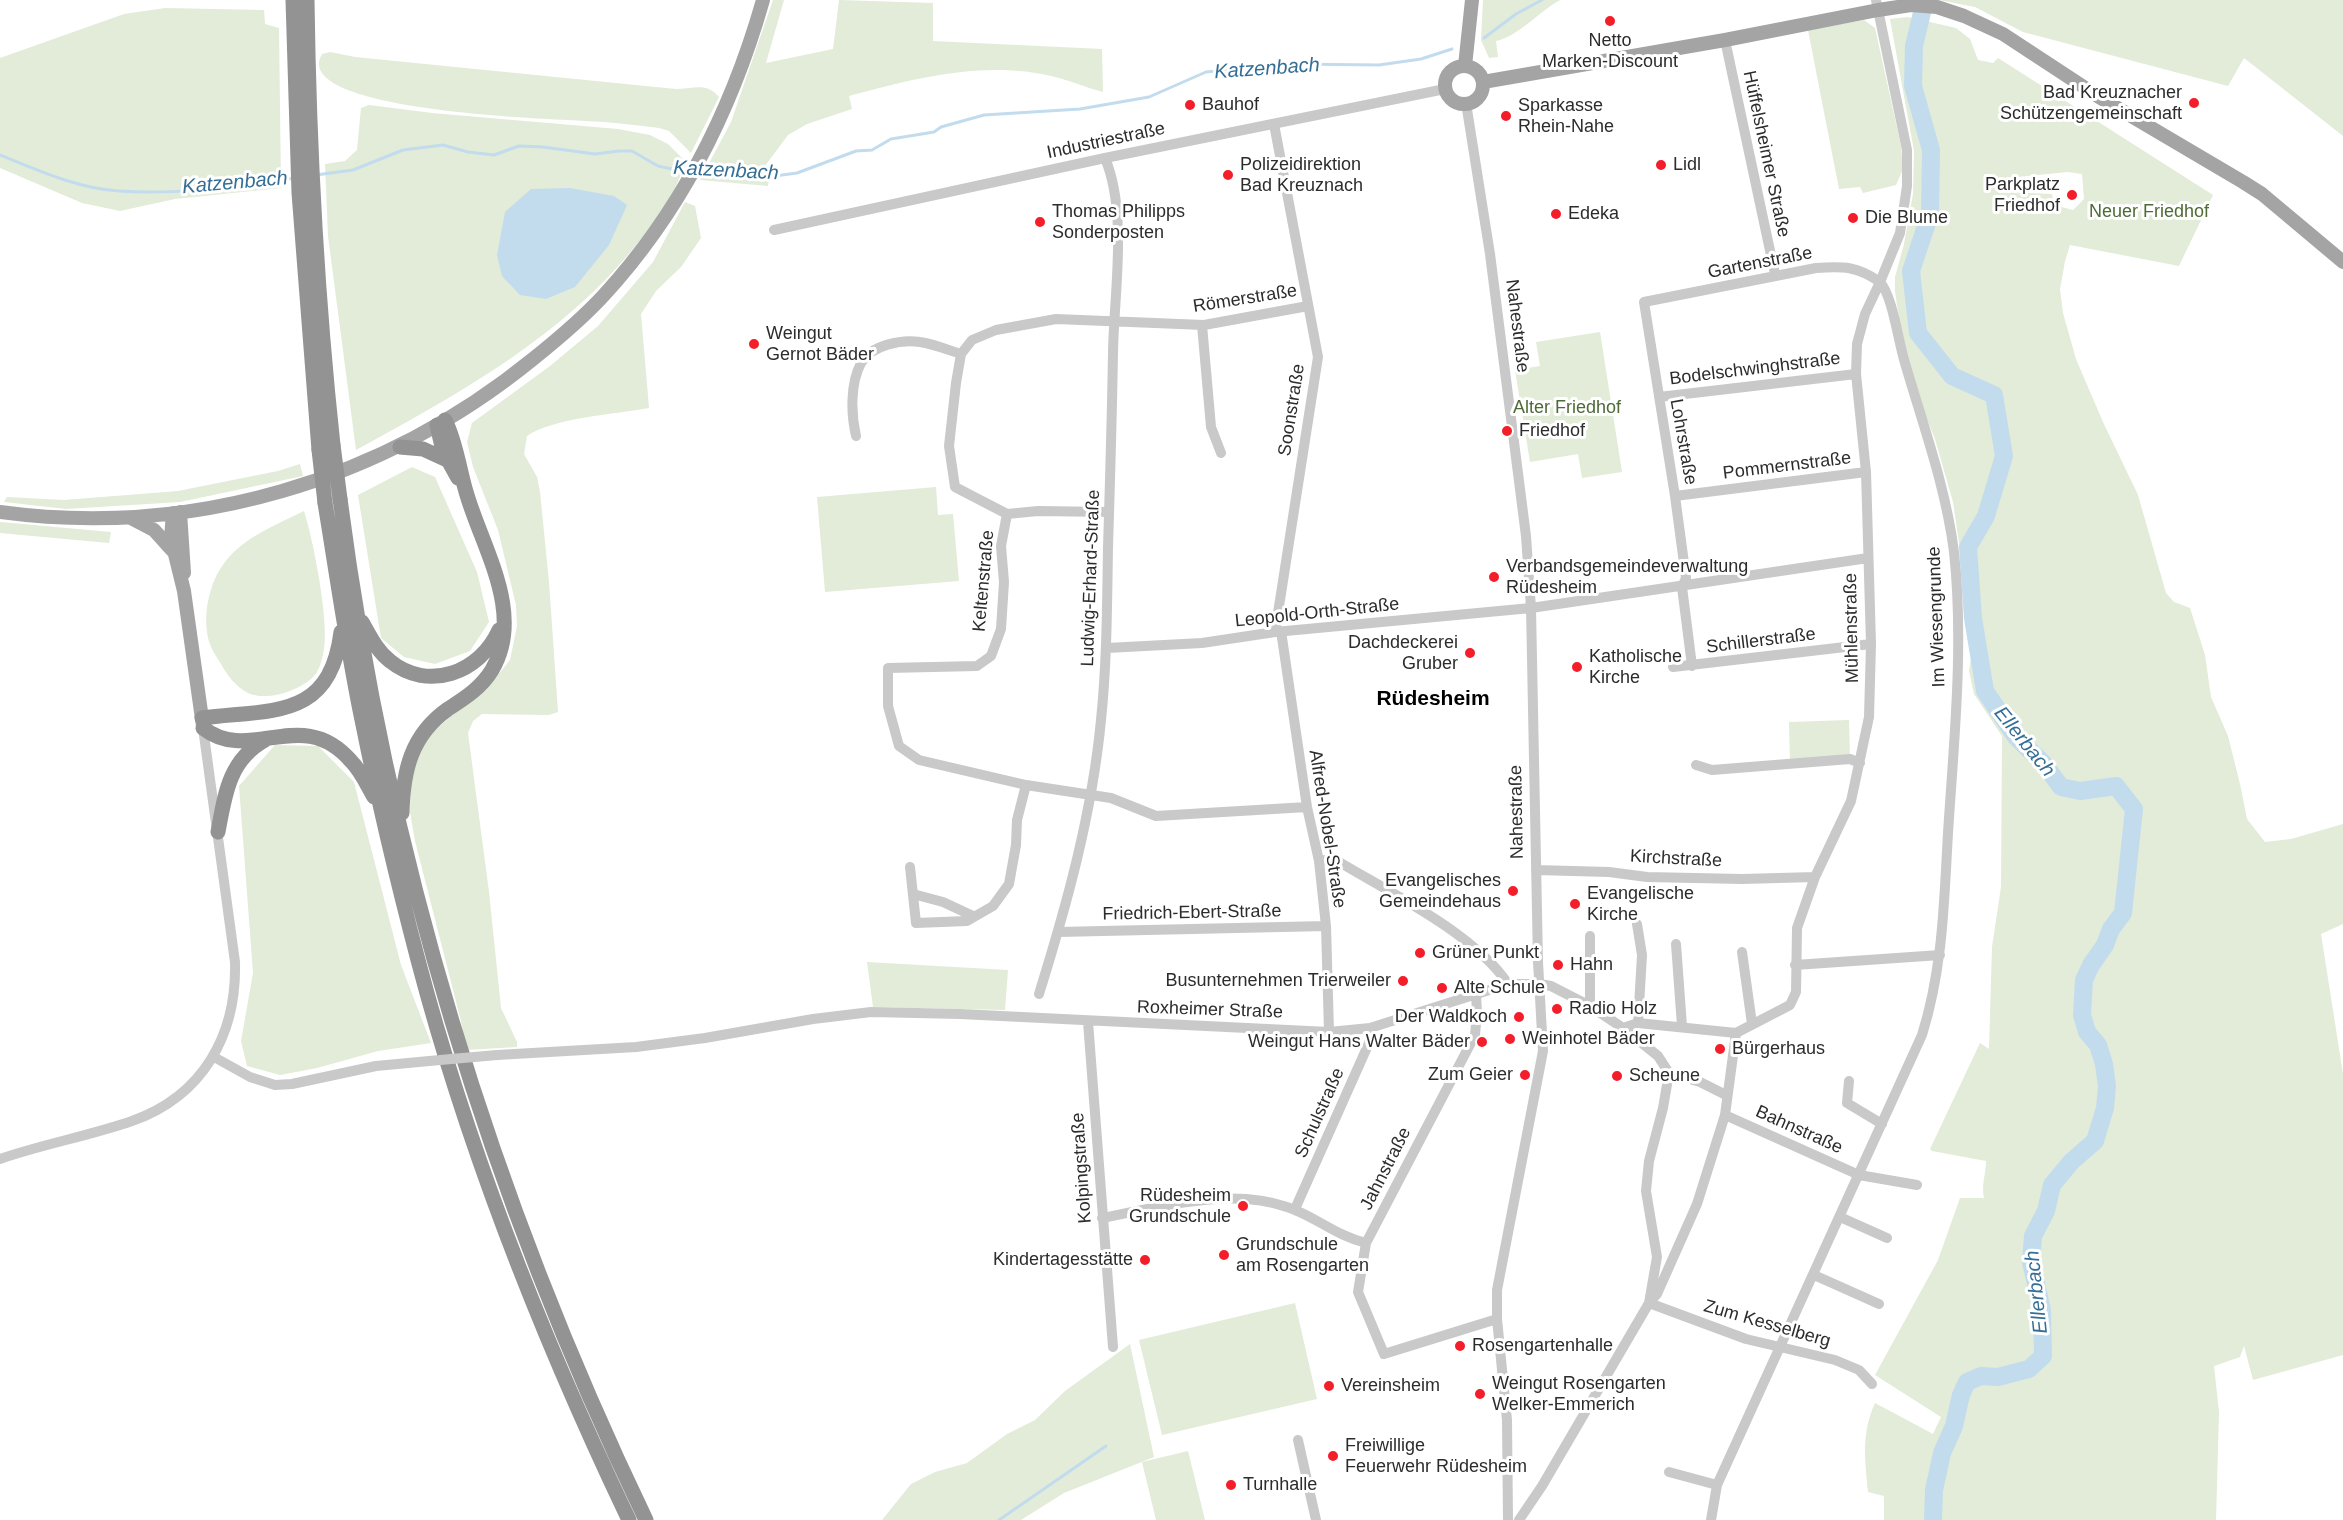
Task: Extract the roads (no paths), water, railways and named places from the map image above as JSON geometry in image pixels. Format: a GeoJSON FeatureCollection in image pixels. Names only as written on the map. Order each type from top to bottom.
{"type":"FeatureCollection","features":[{"type":"Feature","properties":{"kind":"highway"},"geometry":{"type":"LineString","coordinates":[[293,0],[304,151]]}},
{"type":"Feature","properties":{"kind":"highway"},"geometry":{"type":"LineString","coordinates":[[307,0],[305,192],[326,448],[349,614],[381,810],[418,961],[472,1136],[547,1338],[628,1520]]}},
{"type":"Feature","properties":{"kind":"highway"},"geometry":{"type":"LineString","coordinates":[[441,423],[447,460],[466,494]]}},
{"type":"Feature","properties":{"kind":"highway"},"geometry":{"type":"LineString","coordinates":[[402,840],[403,790],[409,758],[419,738],[432,723],[470,695],[491,671],[502,641],[503,610],[494,570],[466,494],[454,441],[441,423]]}},
{"type":"Feature","properties":{"kind":"highway"},"geometry":{"type":"LineString","coordinates":[[400,447],[423,448],[447,460]]}},
{"type":"Feature","properties":{"kind":"highway"},"geometry":{"type":"LineString","coordinates":[[349,614],[388,659],[405,670],[436,676],[456,673],[482,656],[499,630],[503,610]]}},
{"type":"Feature","properties":{"kind":"highway"},"geometry":{"type":"LineString","coordinates":[[203,723],[282,709],[306,700],[320,688],[332,671],[349,614]]}},
{"type":"Feature","properties":{"kind":"highway"},"geometry":{"type":"LineString","coordinates":[[349,614],[402,840],[456,1037],[523,1233],[616,1459],[646,1520]]}},
{"type":"Feature","properties":{"kind":"highway"},"geometry":{"type":"LineString","coordinates":[[203,723],[216,737],[232,742],[300,734],[319,739],[337,748],[356,767],[381,810]]}},
{"type":"Feature","properties":{"kind":"highway"},"geometry":{"type":"LineString","coordinates":[[218,832],[225,792],[235,768],[251,750],[271,737]]}},
{"type":"Feature","properties":{"kind":"main road"},"geometry":{"type":"LineString","coordinates":[[0,512],[66,518],[129,517],[226,505],[269,495],[345,471],[400,447],[485,396],[571,328],[604,294],[668,213],[710,140],[739,74],[763,0]]}},
{"type":"Feature","properties":{"kind":"main road"},"geometry":{"type":"LineString","coordinates":[[1465,66],[1472,0]]}},
{"type":"Feature","properties":{"kind":"main road"},"geometry":{"type":"LineString","coordinates":[[1483,82],[1725,39],[1877,5],[1937,7],[1964,16],[2003,34],[2099,97],[2243,182],[2262,194],[2343,262]]}},
{"type":"Feature","properties":{"kind":"main road"},"geometry":{"type":"LineString","coordinates":[[1465,66],[1477,71],[1483,82],[1477,99],[1466,104],[1455,102],[1445,89],[1449,72],[1465,66]]}},
{"type":"Feature","properties":{"kind":"main road"},"geometry":{"type":"LineString","coordinates":[[177,512],[171,530],[174,553],[184,591],[203,723]]}},
{"type":"Feature","properties":{"kind":"main road"},"geometry":{"type":"LineString","coordinates":[[177,512],[184,557],[184,591]]}},
{"type":"Feature","properties":{"kind":"main road"},"geometry":{"type":"LineString","coordinates":[[129,517],[154,530],[174,553]]}},
{"type":"Feature","properties":{"kind":"street"},"geometry":{"type":"LineString","coordinates":[[1877,5],[1907,150],[1907,186],[1900,233],[1880,282]]}},
{"type":"Feature","properties":{"kind":"street","name":"Hüffelsheimer Straße"},"geometry":{"type":"LineString","coordinates":[[1725,39],[1775,274]]}},
{"type":"Feature","properties":{"kind":"street","name":"Industriestraße"},"geometry":{"type":"LineString","coordinates":[[774,230],[1105,158],[1445,89]]}},
{"type":"Feature","properties":{"kind":"street","name":"Nahestraße"},"geometry":{"type":"LineString","coordinates":[[1466,104],[1490,255],[1526,536],[1531,608],[1536,870],[1543,1051],[1497,1290],[1497,1319],[1507,1420],[1508,1520]]}},
{"type":"Feature","properties":{"kind":"street","name":"Soonstraße"},"geometry":{"type":"LineString","coordinates":[[1274,124],[1318,357],[1278,632]]}},
{"type":"Feature","properties":{"kind":"street","name":"Ludwig-Erhard-Straße"},"geometry":{"type":"LineString","coordinates":[[1039,994],[1078,863],[1091,794],[1101,721],[1107,648],[1114,321],[1118,241],[1113,177],[1105,158]]}},
{"type":"Feature","properties":{"kind":"street","name":"Gartenstraße"},"geometry":{"type":"LineString","coordinates":[[1644,302],[1775,274],[1816,268],[1843,266],[1865,271],[1880,282]]}},
{"type":"Feature","properties":{"kind":"street","name":"Mühlenstraße"},"geometry":{"type":"LineString","coordinates":[[1736,1033],[1775,1015],[1790,1005],[1796,992],[1797,928],[1815,877],[1851,801],[1869,717],[1871,644],[1866,472],[1856,374],[1857,344],[1865,314],[1880,282]]}},
{"type":"Feature","properties":{"kind":"street","name":"Im Wiesengrunde"},"geometry":{"type":"LineString","coordinates":[[1711,1520],[1717,1485],[1922,1035],[1933,1000],[1941,955],[1957,696],[1956,580],[1953,549],[1938,475],[1898,339],[1887,290],[1880,282]]}},
{"type":"Feature","properties":{"kind":"street","name":"Lohrstraße"},"geometry":{"type":"LineString","coordinates":[[1644,302],[1686,578],[1682,586]]}},
{"type":"Feature","properties":{"kind":"street","name":"Römerstraße"},"geometry":{"type":"LineString","coordinates":[[961,354],[972,340],[996,330],[1056,319],[1202,325],[1308,306]]}},
{"type":"Feature","properties":{"kind":"street"},"geometry":{"type":"LineString","coordinates":[[1202,325],[1211,427],[1221,453]]}},
{"type":"Feature","properties":{"kind":"street"},"geometry":{"type":"LineString","coordinates":[[856,436],[851,416],[856,379],[862,362],[870,354],[891,343],[920,341],[961,354],[949,446],[955,487],[1007,514]]}},
{"type":"Feature","properties":{"kind":"street","name":"Bodelschwinghstraße"},"geometry":{"type":"LineString","coordinates":[[1659,397],[1856,374]]}},
{"type":"Feature","properties":{"kind":"street","name":"Pommernstraße"},"geometry":{"type":"LineString","coordinates":[[1675,496],[1866,472]]}},
{"type":"Feature","properties":{"kind":"street","name":"Keltenstraße"},"geometry":{"type":"LineString","coordinates":[[1109,512],[1038,511],[1007,514],[1001,546],[1004,582],[1000,628],[991,656],[977,666],[888,668],[888,706],[899,746],[919,760],[1026,785],[1111,798],[1156,816],[1307,807]]}},
{"type":"Feature","properties":{"kind":"street","name":"Leopold-Orth-Straße"},"geometry":{"type":"LineString","coordinates":[[1107,648],[1202,643],[1278,632],[1531,608],[1868,558]]}},
{"type":"Feature","properties":{"kind":"street","name":"Schillerstraße"},"geometry":{"type":"LineString","coordinates":[[1682,586],[1692,666]]}},
{"type":"Feature","properties":{"kind":"street","name":"Alfred-Nobel-Straße"},"geometry":{"type":"LineString","coordinates":[[1278,632],[1307,807],[1319,861],[1326,926],[1329,1032]]}},
{"type":"Feature","properties":{"kind":"street","name":"Schillerstraße"},"geometry":{"type":"LineString","coordinates":[[1673,667],[1871,644]]}},
{"type":"Feature","properties":{"kind":"street"},"geometry":{"type":"LineString","coordinates":[[0,1158],[145,1116],[181,1094],[214,1057],[231,1015],[235,974],[203,723]]}},
{"type":"Feature","properties":{"kind":"street"},"geometry":{"type":"LineString","coordinates":[[1696,765],[1712,770],[1850,759],[1860,763]]}},
{"type":"Feature","properties":{"kind":"street"},"geometry":{"type":"LineString","coordinates":[[910,867],[916,923],[967,921],[993,906],[1009,884],[1016,845],[1017,820],[1026,785]]}},
{"type":"Feature","properties":{"kind":"street"},"geometry":{"type":"LineString","coordinates":[[1319,861],[1334,859],[1436,921],[1484,955],[1499,970],[1508,984]]}},
{"type":"Feature","properties":{"kind":"street","name":"Kirchstraße"},"geometry":{"type":"LineString","coordinates":[[1536,870],[1609,872],[1659,877],[1815,877]]}},
{"type":"Feature","properties":{"kind":"street"},"geometry":{"type":"LineString","coordinates":[[913,894],[943,902],[973,916]]}},
{"type":"Feature","properties":{"kind":"street"},"geometry":{"type":"LineString","coordinates":[[1637,924],[1641,955],[1638,1023]]}},
{"type":"Feature","properties":{"kind":"street","name":"Friedrich-Ebert-Straße"},"geometry":{"type":"LineString","coordinates":[[1058,932],[1326,926]]}},
{"type":"Feature","properties":{"kind":"street"},"geometry":{"type":"LineString","coordinates":[[1590,936],[1590,1006]]}},
{"type":"Feature","properties":{"kind":"street"},"geometry":{"type":"LineString","coordinates":[[1676,944],[1682,1026]]}},
{"type":"Feature","properties":{"kind":"street"},"geometry":{"type":"LineString","coordinates":[[1742,952],[1752,1024]]}},
{"type":"Feature","properties":{"kind":"street"},"geometry":{"type":"LineString","coordinates":[[1795,965],[1941,955]]}},
{"type":"Feature","properties":{"kind":"street","name":"Roxheimer Straße"},"geometry":{"type":"LineString","coordinates":[[214,1057],[250,1077],[275,1085],[292,1084],[376,1066],[497,1055],[636,1047],[871,1012],[960,1014],[1329,1032],[1370,1028],[1508,984],[1540,984]]}},
{"type":"Feature","properties":{"kind":"street"},"geometry":{"type":"LineString","coordinates":[[1540,984],[1551,986],[1590,1006],[1623,1028],[1658,1056],[1669,1073],[1700,1082],[1726,1095]]}},
{"type":"Feature","properties":{"kind":"street","name":"Jahnstraße"},"geometry":{"type":"LineString","coordinates":[[1476,994],[1475,1035],[1366,1243],[1358,1292],[1384,1354],[1497,1319]]}},
{"type":"Feature","properties":{"kind":"street","name":"Kolpingstraße"},"geometry":{"type":"LineString","coordinates":[[1088,1022],[1113,1347]]}},
{"type":"Feature","properties":{"kind":"street"},"geometry":{"type":"LineString","coordinates":[[1519,1520],[1542,1486],[1649,1303],[1657,1294],[1697,1204],[1725,1115],[1736,1033],[1638,1023],[1623,1028]]}},
{"type":"Feature","properties":{"kind":"street","name":"Schulstraße"},"geometry":{"type":"LineString","coordinates":[[1295,1209],[1369,1043],[1370,1028]]}},
{"type":"Feature","properties":{"kind":"street"},"geometry":{"type":"LineString","coordinates":[[1649,1303],[1657,1257],[1646,1191],[1649,1161],[1663,1108],[1669,1073]]}},
{"type":"Feature","properties":{"kind":"street"},"geometry":{"type":"LineString","coordinates":[[1849,1081],[1847,1103],[1882,1124]]}},
{"type":"Feature","properties":{"kind":"street","name":"Bahnstraße"},"geometry":{"type":"LineString","coordinates":[[1725,1115],[1859,1175]]}},
{"type":"Feature","properties":{"kind":"street"},"geometry":{"type":"LineString","coordinates":[[1859,1175],[1917,1185]]}},
{"type":"Feature","properties":{"kind":"street"},"geometry":{"type":"LineString","coordinates":[[1102,1218],[1184,1202],[1249,1198],[1295,1209],[1347,1238],[1366,1243]]}},
{"type":"Feature","properties":{"kind":"street"},"geometry":{"type":"LineString","coordinates":[[1840,1217],[1887,1238]]}},
{"type":"Feature","properties":{"kind":"street"},"geometry":{"type":"LineString","coordinates":[[1814,1275],[1879,1305]]}},
{"type":"Feature","properties":{"kind":"street","name":"Zum Kesselberg"},"geometry":{"type":"LineString","coordinates":[[1649,1303],[1714,1328],[1835,1360],[1858,1370],[1872,1384]]}},
{"type":"Feature","properties":{"kind":"street"},"geometry":{"type":"LineString","coordinates":[[1298,1440],[1316,1520]]}},
{"type":"Feature","properties":{"kind":"street"},"geometry":{"type":"LineString","coordinates":[[1669,1472],[1717,1485]]}},
{"type":"Feature","properties":{"kind":"water"},"geometry":{"type":"Polygon","coordinates":[[[570,188],[614,196],[627,205],[609,245],[575,287],[546,299],[520,295],[502,276],[497,255],[505,212],[531,189],[570,188]]]}},
{"type":"Feature","properties":{"kind":"waterway","name":"Katzenbach"},"geometry":{"type":"LineString","coordinates":[[1484,38],[1516,14],[1542,0]]}},
{"type":"Feature","properties":{"kind":"waterway","name":"Ellerbach"},"geometry":{"type":"LineString","coordinates":[[1925,0],[1914,46],[1913,86],[1931,150],[1930,214],[1911,271],[1918,333],[1952,376],[1994,395],[2004,456],[1986,516],[1968,547],[1973,618],[1985,691],[2016,737],[2044,764],[2061,787],[2080,791],[2116,786],[2134,809],[2123,913],[2111,929],[2105,945],[2084,980],[2082,1015],[2087,1032],[2098,1045],[2104,1064],[2107,1086],[2105,1108],[2095,1141],[2071,1162],[2052,1185],[2046,1211],[2033,1236],[2031,1262],[2042,1310],[2043,1356],[2029,1369],[1998,1377],[1981,1376],[1967,1382],[1961,1395],[1954,1426],[1942,1453],[1934,1490],[1933,1520]]}},
{"type":"Feature","properties":{"kind":"waterway","name":"Katzenbach"},"geometry":{"type":"LineString","coordinates":[[696,174],[767,177],[797,173],[856,151],[872,150],[891,139],[934,132],[941,127],[984,115],[1080,109],[1149,97],[1206,72],[1289,64],[1379,65],[1421,59],[1452,49]]}},
{"type":"Feature","properties":{"kind":"waterway","name":"Katzenbach"},"geometry":{"type":"LineString","coordinates":[[316,175],[353,170],[403,150],[443,145],[468,152],[494,155],[519,146],[595,154],[632,151],[658,166],[686,172]]}},
{"type":"Feature","properties":{"kind":"waterway","name":"Katzenbach"},"geometry":{"type":"LineString","coordinates":[[0,155],[74,183],[119,191],[185,191],[295,178]]}},
{"type":"Feature","properties":{"kind":"waterway"},"geometry":{"type":"LineString","coordinates":[[999,1520],[1106,1446]]}},
{"type":"Feature","properties":{"kind":"place","name":"Netto Marken-Discount"},"geometry":{"type":"Point","coordinates":[1610,21]}},
{"type":"Feature","properties":{"kind":"place","name":"Bad Kreuznacher Schützengemeinschaft"},"geometry":{"type":"Point","coordinates":[2194,103]}},
{"type":"Feature","properties":{"kind":"place","name":"Bauhof"},"geometry":{"type":"Point","coordinates":[1190,105]}},
{"type":"Feature","properties":{"kind":"place","name":"Sparkasse Rhein-Nahe"},"geometry":{"type":"Point","coordinates":[1506,116]}},
{"type":"Feature","properties":{"kind":"place","name":"Lidl"},"geometry":{"type":"Point","coordinates":[1661,165]}},
{"type":"Feature","properties":{"kind":"place","name":"Polizeidirektion Bad Kreuznach"},"geometry":{"type":"Point","coordinates":[1228,175]}},
{"type":"Feature","properties":{"kind":"place","name":"Parkplatz Friedhof"},"geometry":{"type":"Point","coordinates":[2072,195]}},
{"type":"Feature","properties":{"kind":"place","name":"Edeka"},"geometry":{"type":"Point","coordinates":[1556,214]}},
{"type":"Feature","properties":{"kind":"place","name":"Die Blume"},"geometry":{"type":"Point","coordinates":[1853,218]}},
{"type":"Feature","properties":{"kind":"place","name":"Thomas Philipps Sonderposten"},"geometry":{"type":"Point","coordinates":[1040,222]}},
{"type":"Feature","properties":{"kind":"place","name":"Weingut Gernot Bäder"},"geometry":{"type":"Point","coordinates":[754,344]}},
{"type":"Feature","properties":{"kind":"place","name":"Friedhof"},"geometry":{"type":"Point","coordinates":[1507,431]}},
{"type":"Feature","properties":{"kind":"place","name":"Verbandsgemeindeverwaltung Rüdesheim"},"geometry":{"type":"Point","coordinates":[1494,577]}},
{"type":"Feature","properties":{"kind":"place","name":"Dachdeckerei Gruber"},"geometry":{"type":"Point","coordinates":[1470,653]}},
{"type":"Feature","properties":{"kind":"place","name":"Katholische Kirche"},"geometry":{"type":"Point","coordinates":[1577,667]}},
{"type":"Feature","properties":{"kind":"place","name":"Evangelisches Gemeindehaus"},"geometry":{"type":"Point","coordinates":[1513,891]}},
{"type":"Feature","properties":{"kind":"place","name":"Evangelische Kirche"},"geometry":{"type":"Point","coordinates":[1575,904]}},
{"type":"Feature","properties":{"kind":"place","name":"Grüner Punkt"},"geometry":{"type":"Point","coordinates":[1420,953]}},
{"type":"Feature","properties":{"kind":"place","name":"Hahn"},"geometry":{"type":"Point","coordinates":[1558,965]}},
{"type":"Feature","properties":{"kind":"place","name":"Busunternehmen Trierweiler"},"geometry":{"type":"Point","coordinates":[1403,981]}},
{"type":"Feature","properties":{"kind":"place","name":"Alte Schule"},"geometry":{"type":"Point","coordinates":[1442,988]}},
{"type":"Feature","properties":{"kind":"place","name":"Radio Holz"},"geometry":{"type":"Point","coordinates":[1557,1009]}},
{"type":"Feature","properties":{"kind":"place","name":"Der Waldkoch"},"geometry":{"type":"Point","coordinates":[1519,1017]}},
{"type":"Feature","properties":{"kind":"place","name":"Weinhotel Bäder"},"geometry":{"type":"Point","coordinates":[1510,1039]}},
{"type":"Feature","properties":{"kind":"place","name":"Weingut Hans Walter Bäder"},"geometry":{"type":"Point","coordinates":[1482,1042]}},
{"type":"Feature","properties":{"kind":"place","name":"Bürgerhaus"},"geometry":{"type":"Point","coordinates":[1720,1049]}},
{"type":"Feature","properties":{"kind":"place","name":"Zum Geier"},"geometry":{"type":"Point","coordinates":[1525,1075]}},
{"type":"Feature","properties":{"kind":"place","name":"Scheune"},"geometry":{"type":"Point","coordinates":[1617,1076]}},
{"type":"Feature","properties":{"kind":"place","name":"Rüdesheim Grundschule"},"geometry":{"type":"Point","coordinates":[1243,1206]}},
{"type":"Feature","properties":{"kind":"place","name":"Grundschule am Rosengarten"},"geometry":{"type":"Point","coordinates":[1224,1255]}},
{"type":"Feature","properties":{"kind":"place","name":"Kindertagesstätte"},"geometry":{"type":"Point","coordinates":[1145,1260]}},
{"type":"Feature","properties":{"kind":"place","name":"Rosengartenhalle"},"geometry":{"type":"Point","coordinates":[1460,1346]}},
{"type":"Feature","properties":{"kind":"place","name":"Vereinsheim"},"geometry":{"type":"Point","coordinates":[1329,1386]}},
{"type":"Feature","properties":{"kind":"place","name":"Weingut Rosengarten Welker-Emmerich"},"geometry":{"type":"Point","coordinates":[1480,1394]}},
{"type":"Feature","properties":{"kind":"place","name":"Freiwillige Feuerwehr Rüdesheim"},"geometry":{"type":"Point","coordinates":[1333,1456]}},
{"type":"Feature","properties":{"kind":"place","name":"Turnhalle"},"geometry":{"type":"Point","coordinates":[1231,1485]}},
{"type":"Feature","properties":{"kind":"district","name":"Rüdesheim"},"geometry":{"type":"Point","coordinates":[1433,699]}},
{"type":"Feature","properties":{"kind":"park label","name":"Neuer Friedhof"},"geometry":{"type":"Point","coordinates":[2149,212]}},
{"type":"Feature","properties":{"kind":"park label","name":"Alter Friedhof"},"geometry":{"type":"Point","coordinates":[1567,408]}}]}
